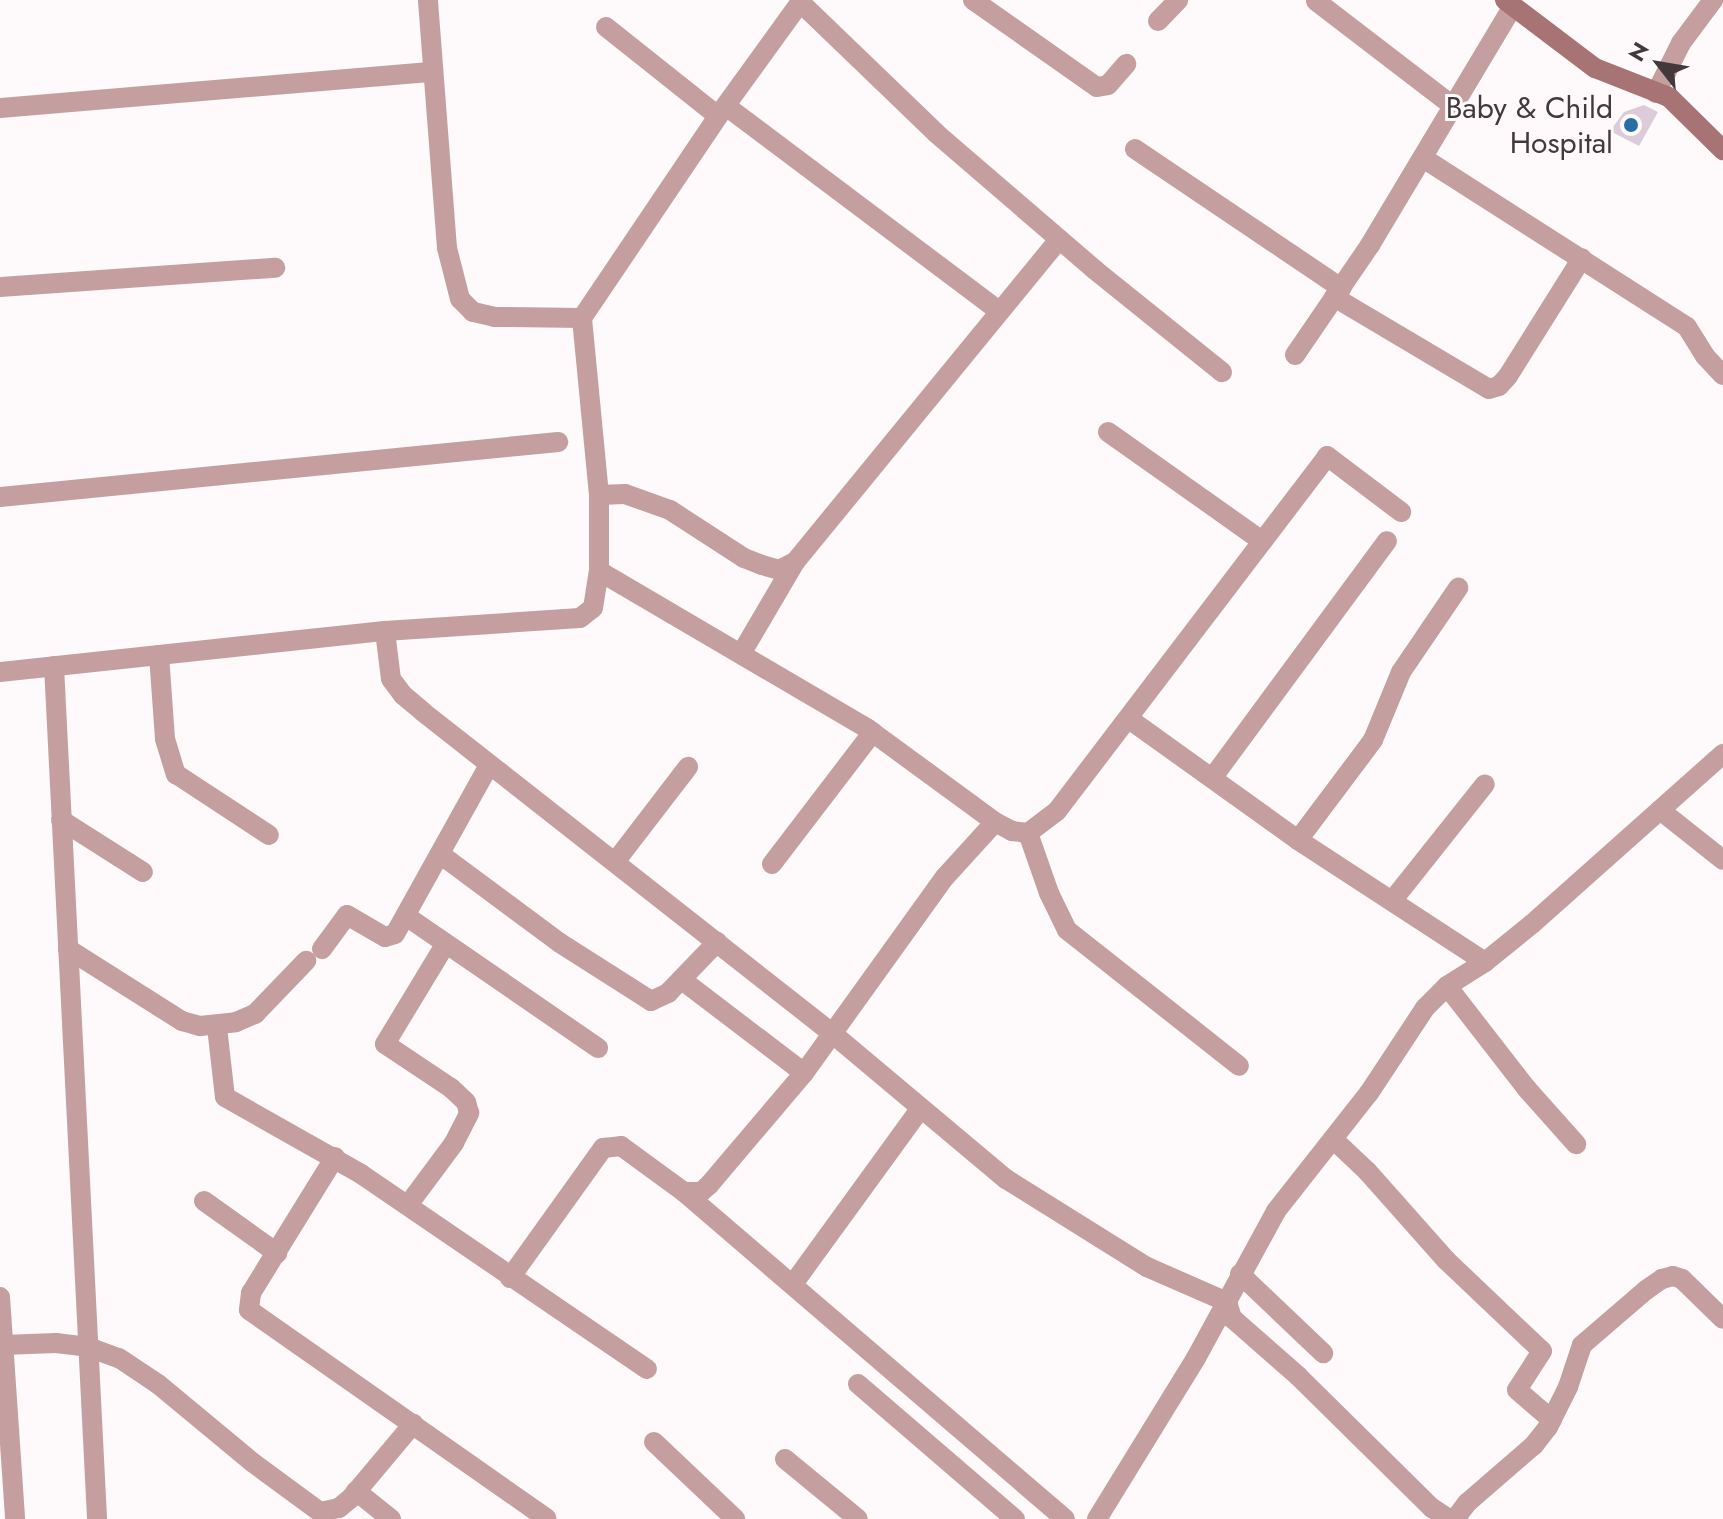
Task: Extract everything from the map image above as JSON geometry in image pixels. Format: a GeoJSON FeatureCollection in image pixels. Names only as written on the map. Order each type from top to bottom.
{"type":"FeatureCollection","features":[{"type":"Feature","properties":{"kind":"street"},"geometry":{"type":"LineString","coordinates":[[428,0],[447,248],[460,299],[473,312],[495,317],[582,318]]}},
{"type":"Feature","properties":{"kind":"street"},"geometry":{"type":"LineString","coordinates":[[973,0],[1097,87],[1108,85],[1126,64]]}},
{"type":"Feature","properties":{"kind":"street"},"geometry":{"type":"LineString","coordinates":[[1158,21],[1178,0]]}},
{"type":"Feature","properties":{"kind":"street"},"geometry":{"type":"LineString","coordinates":[[1656,93],[1695,20],[1713,0]]}},
{"type":"Feature","properties":{"kind":"street"},"geometry":{"type":"LineString","coordinates":[[0,672],[385,631],[580,618],[587,615],[596,601],[599,571],[599,495],[582,318],[722,111],[801,1],[937,134],[1222,372]]}},
{"type":"Feature","properties":{"kind":"street"},"geometry":{"type":"LineString","coordinates":[[1316,1],[1454,107]]}},
{"type":"Feature","properties":{"kind":"street"},"geometry":{"type":"LineString","coordinates":[[1295,355],[1423,158],[1509,3],[1595,68],[1669,97],[1723,150]]}},
{"type":"Feature","properties":{"kind":"street"},"geometry":{"type":"LineString","coordinates":[[606,27],[999,311]]}},
{"type":"Feature","properties":{"kind":"street"},"geometry":{"type":"LineString","coordinates":[[0,108],[433,72]]}},
{"type":"Feature","properties":{"kind":"street"},"geometry":{"type":"LineString","coordinates":[[1135,149],[1338,293],[1489,389],[1499,386],[1508,376],[1582,258]]}},
{"type":"Feature","properties":{"kind":"street"},"geometry":{"type":"LineString","coordinates":[[1423,158],[1687,327],[1705,356],[1723,375]]}},
{"type":"Feature","properties":{"kind":"street"},"geometry":{"type":"LineString","coordinates":[[741,654],[795,562],[1059,239]]}},
{"type":"Feature","properties":{"kind":"street"},"geometry":{"type":"LineString","coordinates":[[0,287],[275,268]]}},
{"type":"Feature","properties":{"kind":"street"},"geometry":{"type":"LineString","coordinates":[[1108,432],[1262,541]]}},
{"type":"Feature","properties":{"kind":"street"},"geometry":{"type":"LineString","coordinates":[[0,497],[558,442]]}},
{"type":"Feature","properties":{"kind":"street"},"geometry":{"type":"LineString","coordinates":[[599,571],[873,732],[995,822],[1012,831],[1028,833],[1057,811],[1327,456],[1401,512]]}},
{"type":"Feature","properties":{"kind":"street"},"geometry":{"type":"LineString","coordinates":[[599,495],[625,494],[670,510],[744,558],[762,565],[779,570],[795,562]]}},
{"type":"Feature","properties":{"kind":"street"},"geometry":{"type":"LineString","coordinates":[[1213,777],[1387,541]]}},
{"type":"Feature","properties":{"kind":"street"},"geometry":{"type":"LineString","coordinates":[[1298,840],[1373,740],[1401,672],[1458,588]]}},
{"type":"Feature","properties":{"kind":"street"},"geometry":{"type":"LineString","coordinates":[[385,631],[391,679],[403,695],[833,1034],[920,1109],[1037,1201],[1147,1267],[1227,1302],[1232,1318],[1298,1376],[1432,1508],[1452,1519],[1534,1445],[1552,1420],[1582,1345],[1662,1279],[1673,1276],[1682,1279],[1723,1319]]}},
{"type":"Feature","properties":{"kind":"street"},"geometry":{"type":"LineString","coordinates":[[159,655],[165,739],[176,774],[269,835]]}},
{"type":"Feature","properties":{"kind":"street"},"geometry":{"type":"LineString","coordinates":[[54,666],[97,1519]]}},
{"type":"Feature","properties":{"kind":"street"},"geometry":{"type":"LineString","coordinates":[[1129,719],[1298,840],[1485,962]]}},
{"type":"Feature","properties":{"kind":"street"},"geometry":{"type":"LineString","coordinates":[[772,864],[873,732]]}},
{"type":"Feature","properties":{"kind":"street"},"geometry":{"type":"LineString","coordinates":[[1097,1519],[1227,1302],[1276,1211],[1369,1093],[1411,1027],[1447,986],[1485,962],[1723,754]]}},
{"type":"Feature","properties":{"kind":"street"},"geometry":{"type":"LineString","coordinates":[[68,949],[182,1021],[217,1027],[255,1014],[314,955],[347,915],[390,938],[406,916],[489,765]]}},
{"type":"Feature","properties":{"kind":"street"},"geometry":{"type":"LineString","coordinates":[[615,862],[688,767]]}},
{"type":"Feature","properties":{"kind":"street"},"geometry":{"type":"LineString","coordinates":[[1392,901],[1485,784]]}},
{"type":"Feature","properties":{"kind":"street"},"geometry":{"type":"LineString","coordinates":[[1660,810],[1723,860]]}},
{"type":"Feature","properties":{"kind":"street"},"geometry":{"type":"LineString","coordinates":[[61,820],[143,872]]}},
{"type":"Feature","properties":{"kind":"street"},"geometry":{"type":"LineString","coordinates":[[684,1192],[701,1192],[709,1185],[804,1073],[945,877],[995,822]]}},
{"type":"Feature","properties":{"kind":"street"},"geometry":{"type":"LineString","coordinates":[[1028,833],[1049,893],[1067,930],[1239,1066]]}},
{"type":"Feature","properties":{"kind":"street"},"geometry":{"type":"LineString","coordinates":[[440,854],[560,943],[651,1001],[662,999],[717,942]]}},
{"type":"Feature","properties":{"kind":"street"},"geometry":{"type":"LineString","coordinates":[[406,916],[598,1048]]}},
{"type":"Feature","properties":{"kind":"street"},"geometry":{"type":"LineString","coordinates":[[408,1205],[454,1143],[469,1113],[466,1102],[451,1088],[385,1044],[445,945]]}},
{"type":"Feature","properties":{"kind":"street"},"geometry":{"type":"LineString","coordinates":[[682,980],[804,1073]]}},
{"type":"Feature","properties":{"kind":"street"},"geometry":{"type":"LineString","coordinates":[[1447,986],[1527,1089],[1576,1144]]}},
{"type":"Feature","properties":{"kind":"street"},"geometry":{"type":"LineString","coordinates":[[217,1027],[225,1097],[335,1157],[647,1369]]}},
{"type":"Feature","properties":{"kind":"street"},"geometry":{"type":"LineString","coordinates":[[793,1284],[920,1109]]}},
{"type":"Feature","properties":{"kind":"street"},"geometry":{"type":"LineString","coordinates":[[1333,1139],[1387,1192],[1446,1260],[1542,1351],[1517,1390],[1552,1420]]}},
{"type":"Feature","properties":{"kind":"street"},"geometry":{"type":"LineString","coordinates":[[510,1278],[603,1148],[621,1146],[684,1192],[1065,1519]]}},
{"type":"Feature","properties":{"kind":"street"},"geometry":{"type":"LineString","coordinates":[[335,1157],[251,1293],[249,1310],[546,1518]]}},
{"type":"Feature","properties":{"kind":"street"},"geometry":{"type":"LineString","coordinates":[[204,1201],[277,1253]]}},
{"type":"Feature","properties":{"kind":"street"},"geometry":{"type":"LineString","coordinates":[[1240,1274],[1323,1353]]}},
{"type":"Feature","properties":{"kind":"street"},"geometry":{"type":"LineString","coordinates":[[0,1297],[4,1426],[15,1519]]}},
{"type":"Feature","properties":{"kind":"street"},"geometry":{"type":"LineString","coordinates":[[3,1345],[56,1343],[88,1347],[138,1369],[263,1471],[324,1516],[339,1508],[356,1491],[413,1424]]}},
{"type":"Feature","properties":{"kind":"street"},"geometry":{"type":"LineString","coordinates":[[858,1384],[1015,1519]]}},
{"type":"Feature","properties":{"kind":"street"},"geometry":{"type":"LineString","coordinates":[[654,1442],[735,1519]]}},
{"type":"Feature","properties":{"kind":"street"},"geometry":{"type":"LineString","coordinates":[[785,1459],[858,1519]]}},
{"type":"Feature","properties":{"kind":"street"},"geometry":{"type":"LineString","coordinates":[[356,1491],[391,1519]]}},
{"type":"Feature","properties":{"kind":"building"},"geometry":{"type":"Polygon","coordinates":[[[1644,105],[1658,112],[1639,146],[1610,131],[1624,112],[1644,105]]]}},
{"type":"Feature","properties":{"kind":"place","name":"Baby & Child Hospital"},"geometry":{"type":"Point","coordinates":[1631,125]}}]}
